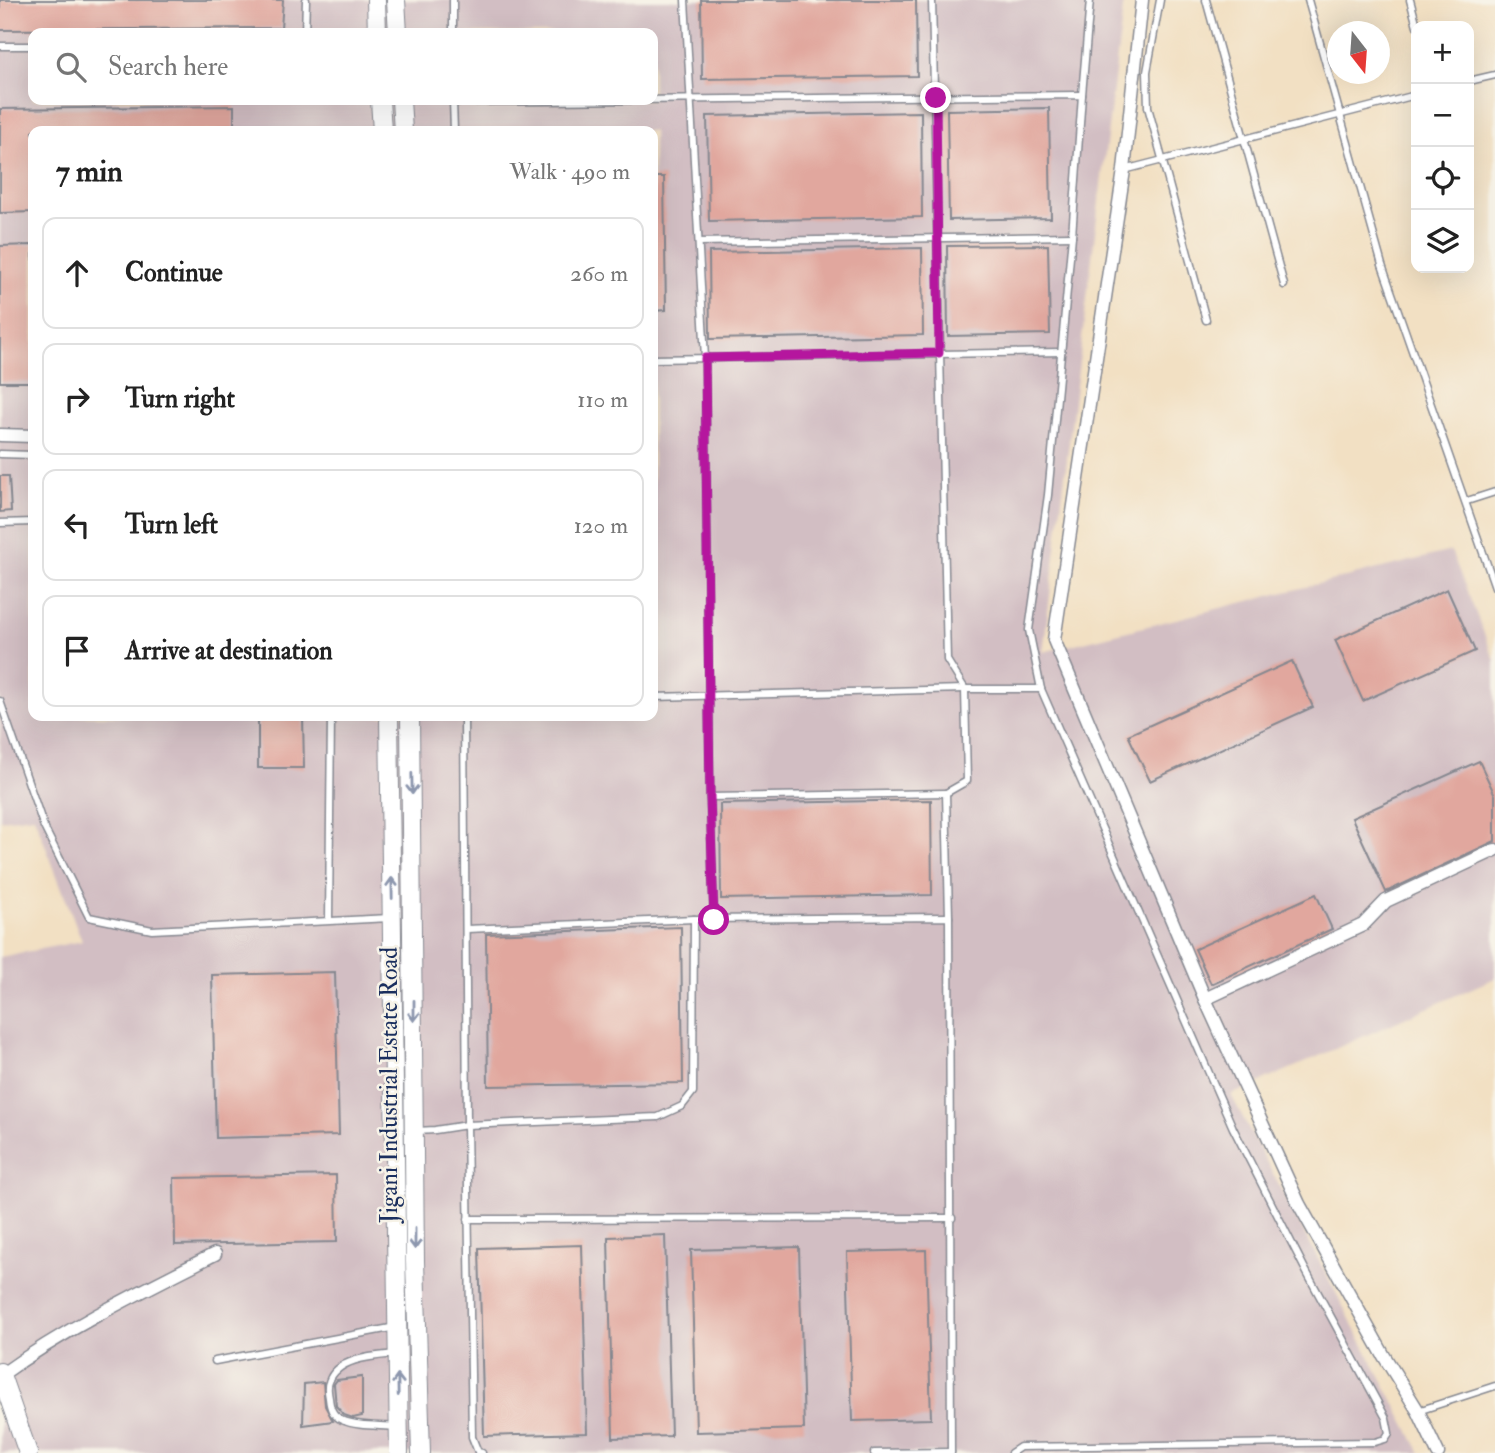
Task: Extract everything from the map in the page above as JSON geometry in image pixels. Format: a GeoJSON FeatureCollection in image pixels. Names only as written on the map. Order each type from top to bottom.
{"type":"FeatureCollection","features":[{"type":"Feature","properties":{"kind":"main road"},"geometry":{"type":"LineString","coordinates":[[376,0],[377,28]]}},
{"type":"Feature","properties":{"kind":"main road"},"geometry":{"type":"LineString","coordinates":[[396,0],[398,28]]}},
{"type":"Feature","properties":{"kind":"main road"},"geometry":{"type":"LineString","coordinates":[[380,105],[382,126]]}},
{"type":"Feature","properties":{"kind":"main road"},"geometry":{"type":"LineString","coordinates":[[401,105],[403,126]]}},
{"type":"Feature","properties":{"kind":"main road","name":"Jigani Industrial Estate Road"},"geometry":{"type":"LineString","coordinates":[[389,721],[399,1453]]}},
{"type":"Feature","properties":{"kind":"main road","name":"Jigani Industrial Estate Road"},"geometry":{"type":"LineString","coordinates":[[410,721],[415,1261],[421,1453]]}},
{"type":"Feature","properties":{"kind":"main road"},"geometry":{"type":"LineString","coordinates":[[1,1373],[28,1453]]}},
{"type":"Feature","properties":{"kind":"street"},"geometry":{"type":"LineString","coordinates":[[1142,0],[1124,170],[1054,640],[1205,999],[1299,1204],[1418,1411],[1438,1453]]}},
{"type":"Feature","properties":{"kind":"street"},"geometry":{"type":"LineString","coordinates":[[0,435],[28,436]]}},
{"type":"Feature","properties":{"kind":"street"},"geometry":{"type":"LineString","coordinates":[[1205,999],[1363,925],[1386,901],[1495,850]]}},
{"type":"Feature","properties":{"kind":"street"},"geometry":{"type":"LineString","coordinates":[[1,1373],[88,1319],[215,1254]]}},
{"type":"Feature","properties":{"kind":"lane"},"geometry":{"type":"LineString","coordinates":[[305,28],[306,0]]}},
{"type":"Feature","properties":{"kind":"lane"},"geometry":{"type":"LineString","coordinates":[[453,0],[453,28]]}},
{"type":"Feature","properties":{"kind":"lane"},"geometry":{"type":"LineString","coordinates":[[685,0],[705,358],[714,920]]}},
{"type":"Feature","properties":{"kind":"lane"},"geometry":{"type":"LineString","coordinates":[[710,797],[946,793],[967,781],[965,689],[947,660],[932,0]]}},
{"type":"Feature","properties":{"kind":"lane"},"geometry":{"type":"LineString","coordinates":[[1011,1453],[1020,1447],[1375,1442],[1385,1439],[1390,1433],[1390,1426],[1233,1128],[1041,689],[1030,629],[1048,495],[1090,0]]}},
{"type":"Feature","properties":{"kind":"lane"},"geometry":{"type":"LineString","coordinates":[[1160,0],[1147,72],[1148,107],[1206,320]]}},
{"type":"Feature","properties":{"kind":"lane"},"geometry":{"type":"LineString","coordinates":[[1206,0],[1283,285]]}},
{"type":"Feature","properties":{"kind":"lane"},"geometry":{"type":"LineString","coordinates":[[1308,0],[1382,265],[1495,587]]}},
{"type":"Feature","properties":{"kind":"lane"},"geometry":{"type":"LineString","coordinates":[[1410,0],[1416,21]]}},
{"type":"Feature","properties":{"kind":"lane"},"geometry":{"type":"LineString","coordinates":[[0,46],[28,46]]}},
{"type":"Feature","properties":{"kind":"lane"},"geometry":{"type":"LineString","coordinates":[[1474,80],[1495,75]]}},
{"type":"Feature","properties":{"kind":"lane"},"geometry":{"type":"LineString","coordinates":[[658,100],[1082,95]]}},
{"type":"Feature","properties":{"kind":"lane"},"geometry":{"type":"LineString","coordinates":[[1124,170],[1411,96]]}},
{"type":"Feature","properties":{"kind":"lane"},"geometry":{"type":"LineString","coordinates":[[453,105],[454,126]]}},
{"type":"Feature","properties":{"kind":"lane"},"geometry":{"type":"LineString","coordinates":[[699,242],[1072,236]]}},
{"type":"Feature","properties":{"kind":"lane"},"geometry":{"type":"LineString","coordinates":[[658,359],[1061,352]]}},
{"type":"Feature","properties":{"kind":"lane"},"geometry":{"type":"LineString","coordinates":[[0,454],[28,455]]}},
{"type":"Feature","properties":{"kind":"lane"},"geometry":{"type":"LineString","coordinates":[[1466,501],[1495,492]]}},
{"type":"Feature","properties":{"kind":"lane"},"geometry":{"type":"LineString","coordinates":[[0,523],[28,522]]}},
{"type":"Feature","properties":{"kind":"lane"},"geometry":{"type":"LineString","coordinates":[[658,697],[1041,689]]}},
{"type":"Feature","properties":{"kind":"lane"},"geometry":{"type":"LineString","coordinates":[[0,701],[44,827],[89,917],[152,930],[393,917]]}},
{"type":"Feature","properties":{"kind":"lane"},"geometry":{"type":"LineString","coordinates":[[329,919],[331,721]]}},
{"type":"Feature","properties":{"kind":"lane"},"geometry":{"type":"LineString","coordinates":[[464,721],[472,1437],[478,1452],[482,1453]]}},
{"type":"Feature","properties":{"kind":"lane"},"geometry":{"type":"LineString","coordinates":[[874,1453],[951,1452],[952,1218],[946,793]]}},
{"type":"Feature","properties":{"kind":"lane"},"geometry":{"type":"LineString","coordinates":[[467,929],[695,919],[949,917]]}},
{"type":"Feature","properties":{"kind":"lane"},"geometry":{"type":"LineString","coordinates":[[415,1130],[467,1125],[658,1117],[682,1106],[693,1092],[695,919]]}},
{"type":"Feature","properties":{"kind":"lane"},"geometry":{"type":"LineString","coordinates":[[468,1219],[952,1218]]}},
{"type":"Feature","properties":{"kind":"lane"},"geometry":{"type":"LineString","coordinates":[[215,1361],[398,1327]]}},
{"type":"Feature","properties":{"kind":"lane"},"geometry":{"type":"LineString","coordinates":[[398,1354],[349,1363],[335,1371],[328,1383],[330,1409],[339,1419],[351,1423],[399,1427]]}},
{"type":"Feature","properties":{"kind":"lane"},"geometry":{"type":"LineString","coordinates":[[1418,1411],[1495,1385]]}},
{"type":"Feature","properties":{"kind":"shaded area"},"geometry":{"type":"Polygon","coordinates":[[[0,0],[1124,0],[1043,652],[1451,551],[1495,661],[1495,978],[1231,1095],[1421,1453],[0,1453],[0,957],[82,941],[34,816],[0,820],[0,0]]]}},
{"type":"Feature","properties":{"kind":"building"},"geometry":{"type":"Polygon","coordinates":[[[0,0],[283,0],[281,28],[0,30],[0,0]]]}},
{"type":"Feature","properties":{"kind":"building"},"geometry":{"type":"Polygon","coordinates":[[[701,0],[916,0],[917,76],[702,79],[701,0]]]}},
{"type":"Feature","properties":{"kind":"building"},"geometry":{"type":"Polygon","coordinates":[[[234,106],[234,126],[28,126],[28,212],[0,213],[0,109],[234,106]]]}},
{"type":"Feature","properties":{"kind":"building"},"geometry":{"type":"Polygon","coordinates":[[[1049,108],[1051,218],[949,220],[947,110],[1049,108]]]}},
{"type":"Feature","properties":{"kind":"building"},"geometry":{"type":"Polygon","coordinates":[[[921,112],[922,217],[709,221],[707,116],[921,112]]]}},
{"type":"Feature","properties":{"kind":"building"},"geometry":{"type":"Polygon","coordinates":[[[658,177],[664,177],[666,310],[658,311],[658,177]]]}},
{"type":"Feature","properties":{"kind":"building"},"geometry":{"type":"Polygon","coordinates":[[[28,245],[28,382],[0,382],[0,246],[28,245]]]}},
{"type":"Feature","properties":{"kind":"building"},"geometry":{"type":"Polygon","coordinates":[[[1048,245],[1050,334],[948,336],[947,246],[1048,245]]]}},
{"type":"Feature","properties":{"kind":"building"},"geometry":{"type":"Polygon","coordinates":[[[922,248],[923,335],[710,339],[709,252],[922,248]]]}},
{"type":"Feature","properties":{"kind":"building"},"geometry":{"type":"Polygon","coordinates":[[[0,476],[9,476],[11,511],[0,512],[0,476]]]}},
{"type":"Feature","properties":{"kind":"building"},"geometry":{"type":"Polygon","coordinates":[[[1447,589],[1475,651],[1363,701],[1335,640],[1447,589]]]}},
{"type":"Feature","properties":{"kind":"building"},"geometry":{"type":"Polygon","coordinates":[[[1292,661],[1313,707],[1150,781],[1128,735],[1292,661]]]}},
{"type":"Feature","properties":{"kind":"building"},"geometry":{"type":"Polygon","coordinates":[[[258,721],[303,721],[304,768],[258,768],[258,721]]]}},
{"type":"Feature","properties":{"kind":"building"},"geometry":{"type":"Polygon","coordinates":[[[1479,761],[1495,795],[1495,841],[1386,892],[1352,818],[1479,761]]]}},
{"type":"Feature","properties":{"kind":"building"},"geometry":{"type":"Polygon","coordinates":[[[931,800],[932,895],[721,899],[720,804],[931,800]]]}},
{"type":"Feature","properties":{"kind":"building"},"geometry":{"type":"Polygon","coordinates":[[[1316,894],[1332,929],[1211,984],[1195,949],[1316,894]]]}},
{"type":"Feature","properties":{"kind":"building"},"geometry":{"type":"Polygon","coordinates":[[[681,927],[683,1083],[488,1086],[486,934],[681,927]]]}},
{"type":"Feature","properties":{"kind":"building"},"geometry":{"type":"Polygon","coordinates":[[[335,972],[339,1135],[216,1138],[212,975],[335,972]]]}},
{"type":"Feature","properties":{"kind":"building"},"geometry":{"type":"Polygon","coordinates":[[[336,1175],[337,1242],[175,1245],[174,1178],[336,1175]]]}},
{"type":"Feature","properties":{"kind":"building"},"geometry":{"type":"Polygon","coordinates":[[[665,1235],[671,1436],[613,1438],[608,1237],[665,1235]]]}},
{"type":"Feature","properties":{"kind":"building"},"geometry":{"type":"Polygon","coordinates":[[[582,1245],[587,1433],[484,1436],[479,1248],[582,1245]]]}},
{"type":"Feature","properties":{"kind":"building"},"geometry":{"type":"Polygon","coordinates":[[[799,1247],[804,1429],[696,1432],[691,1250],[799,1247]]]}},
{"type":"Feature","properties":{"kind":"building"},"geometry":{"type":"Polygon","coordinates":[[[926,1250],[931,1419],[852,1421],[847,1252],[926,1250]]]}},
{"type":"Feature","properties":{"kind":"building"},"geometry":{"type":"Polygon","coordinates":[[[362,1377],[362,1416],[353,1418],[344,1415],[336,1406],[334,1384],[337,1380],[362,1377]]]}},
{"type":"Feature","properties":{"kind":"building"},"geometry":{"type":"Polygon","coordinates":[[[323,1382],[325,1406],[333,1421],[303,1425],[304,1384],[323,1382]]]}},
{"type":"Feature","properties":{"kind":"route"},"geometry":{"type":"LineString","coordinates":[[714,920],[705,358],[939,353],[936,98]]}}]}
